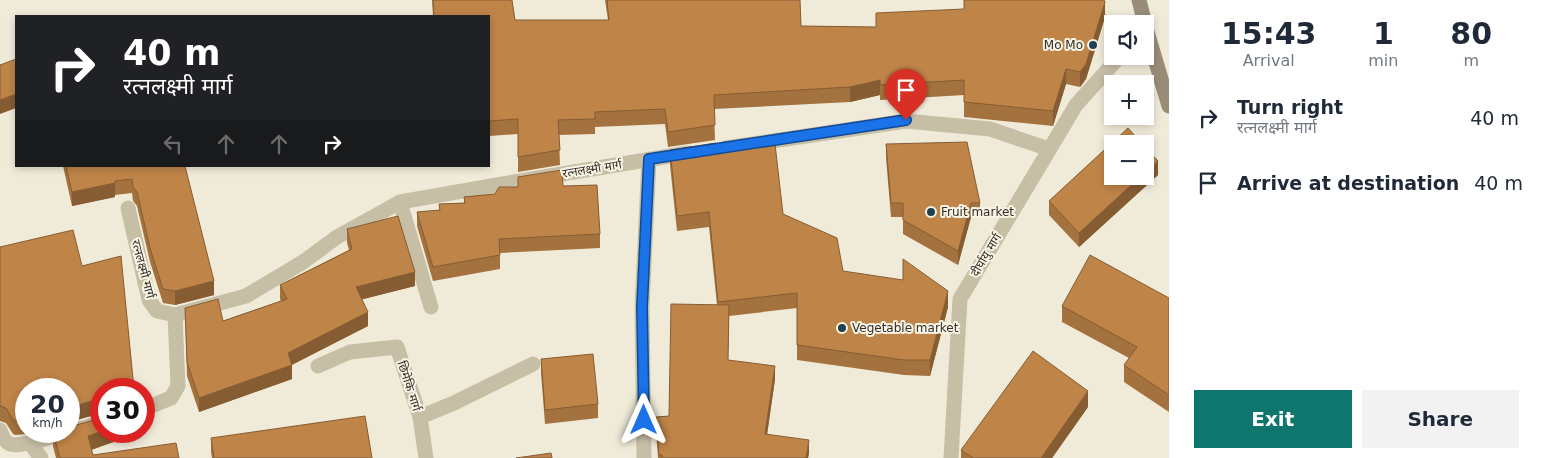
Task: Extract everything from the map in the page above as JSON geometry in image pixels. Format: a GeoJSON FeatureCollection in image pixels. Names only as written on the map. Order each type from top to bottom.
{"type":"FeatureCollection","features":[{"type":"Feature","properties":{"kind":"street"},"geometry":{"type":"LineString","coordinates":[[1139,0],[1142,15]]}},
{"type":"Feature","properties":{"kind":"street"},"geometry":{"type":"LineString","coordinates":[[1154,57],[1168,103]]}},
{"type":"Feature","properties":{"kind":"street","name":"दीर्घायु मार्ग"},"geometry":{"type":"LineString","coordinates":[[951,458],[960,299],[1076,105],[1112,65]]}},
{"type":"Feature","properties":{"kind":"street","name":"रत्नलक्ष्मी मार्ग"},"geometry":{"type":"LineString","coordinates":[[128,208],[149,300],[157,311],[175,315],[246,296],[303,262],[337,237],[400,202],[649,159],[906,120],[990,129],[1049,150]]}},
{"type":"Feature","properties":{"kind":"street"},"geometry":{"type":"LineString","coordinates":[[644,458],[642,307],[649,159]]}},
{"type":"Feature","properties":{"kind":"street"},"geometry":{"type":"LineString","coordinates":[[400,202],[431,307]]}},
{"type":"Feature","properties":{"kind":"street"},"geometry":{"type":"LineString","coordinates":[[155,405],[171,398],[178,386],[175,315]]}},
{"type":"Feature","properties":{"kind":"street","name":"छिमेकि मार्ग"},"geometry":{"type":"LineString","coordinates":[[318,366],[350,352],[397,347],[420,417],[426,458]]}},
{"type":"Feature","properties":{"kind":"street","name":"छिमेकि मार्ग"},"geometry":{"type":"LineString","coordinates":[[420,417],[454,403],[533,364]]}},
{"type":"Feature","properties":{"kind":"street"},"geometry":{"type":"LineString","coordinates":[[0,430],[3,440],[7,444],[30,443],[41,458]]}},
{"type":"Feature","properties":{"kind":"building"},"geometry":{"type":"Polygon","coordinates":[[[433,0],[512,0],[515,20],[609,20],[607,0],[800,0],[801,26],[876,27],[876,13],[964,9],[964,0],[1104,0],[1105,2],[1086,64],[1080,72],[1066,69],[1053,111],[964,102],[964,80],[880,85],[880,80],[850,87],[714,95],[715,125],[668,132],[665,109],[595,112],[595,119],[558,120],[560,150],[518,157],[518,119],[490,121],[490,15],[434,15],[433,0]]]}},
{"type":"Feature","properties":{"kind":"building"},"geometry":{"type":"Polygon","coordinates":[[[15,59],[15,94],[0,100],[0,65],[15,59]]]}},
{"type":"Feature","properties":{"kind":"building"},"geometry":{"type":"Polygon","coordinates":[[[1128,128],[1134,135],[1120,135],[1128,128]]]}},
{"type":"Feature","properties":{"kind":"building"},"geometry":{"type":"Polygon","coordinates":[[[967,142],[980,203],[971,203],[958,251],[903,220],[903,203],[891,203],[886,144],[967,142]]]}},
{"type":"Feature","properties":{"kind":"building"},"geometry":{"type":"Polygon","coordinates":[[[716,143],[716,145],[775,144],[783,214],[837,238],[843,271],[903,280],[903,259],[948,291],[930,360],[904,360],[797,345],[797,293],[718,302],[709,212],[677,216],[670,150],[716,143]]]}},
{"type":"Feature","properties":{"kind":"building"},"geometry":{"type":"Polygon","coordinates":[[[1104,150],[1104,185],[1131,185],[1079,233],[1049,201],[1104,150]]]}},
{"type":"Feature","properties":{"kind":"building"},"geometry":{"type":"Polygon","coordinates":[[[1154,157],[1158,161],[1154,165],[1154,157]]]}},
{"type":"Feature","properties":{"kind":"building"},"geometry":{"type":"Polygon","coordinates":[[[66,167],[185,167],[214,281],[175,291],[163,289],[132,179],[115,181],[115,183],[72,192],[66,167]]]}},
{"type":"Feature","properties":{"kind":"building"},"geometry":{"type":"Polygon","coordinates":[[[562,170],[563,186],[597,185],[600,234],[499,239],[500,255],[433,267],[417,212],[440,210],[439,204],[465,203],[464,197],[495,194],[499,187],[518,187],[518,177],[562,170]]]}},
{"type":"Feature","properties":{"kind":"building"},"geometry":{"type":"Polygon","coordinates":[[[398,216],[415,272],[356,287],[368,312],[288,353],[292,365],[199,398],[187,362],[185,308],[218,299],[223,321],[287,299],[280,285],[352,249],[347,229],[398,216]]]}},
{"type":"Feature","properties":{"kind":"building"},"geometry":{"type":"Polygon","coordinates":[[[73,230],[82,266],[121,256],[133,378],[90,378],[90,401],[80,405],[80,378],[15,378],[15,421],[13,420],[6,408],[0,406],[0,247],[73,230]]]}},
{"type":"Feature","properties":{"kind":"building"},"geometry":{"type":"Polygon","coordinates":[[[1090,255],[1169,298],[1169,395],[1124,365],[1137,347],[1062,306],[1090,255]]]}},
{"type":"Feature","properties":{"kind":"building"},"geometry":{"type":"Polygon","coordinates":[[[671,304],[729,305],[728,360],[775,366],[765,434],[809,440],[806,458],[662,458],[662,455],[659,455],[656,417],[669,416],[671,304]]]}},
{"type":"Feature","properties":{"kind":"building"},"geometry":{"type":"Polygon","coordinates":[[[1033,351],[1088,391],[1041,458],[973,458],[961,450],[1033,351]]]}},
{"type":"Feature","properties":{"kind":"building"},"geometry":{"type":"Polygon","coordinates":[[[593,354],[598,404],[545,410],[541,359],[593,354]]]}},
{"type":"Feature","properties":{"kind":"building"},"geometry":{"type":"Polygon","coordinates":[[[365,416],[372,458],[214,458],[211,438],[365,416]]]}},
{"type":"Feature","properties":{"kind":"building"},"geometry":{"type":"Polygon","coordinates":[[[90,421],[90,435],[88,436],[93,455],[176,443],[179,458],[60,458],[56,443],[80,443],[80,424],[90,421]]]}},
{"type":"Feature","properties":{"kind":"building"},"geometry":{"type":"Polygon","coordinates":[[[551,453],[552,458],[516,458],[551,453]]]}},
{"type":"Feature","properties":{"kind":"place","name":"Mo Mo"},"geometry":{"type":"Point","coordinates":[1093,45]}},
{"type":"Feature","properties":{"kind":"place","name":"Fruit market"},"geometry":{"type":"Point","coordinates":[931,212]}},
{"type":"Feature","properties":{"kind":"place","name":"Vegetable market"},"geometry":{"type":"Point","coordinates":[842,328]}},
{"type":"Feature","properties":{"kind":"route"},"geometry":{"type":"LineString","coordinates":[[644,420],[642,307],[649,159],[906,120]]}}]}
